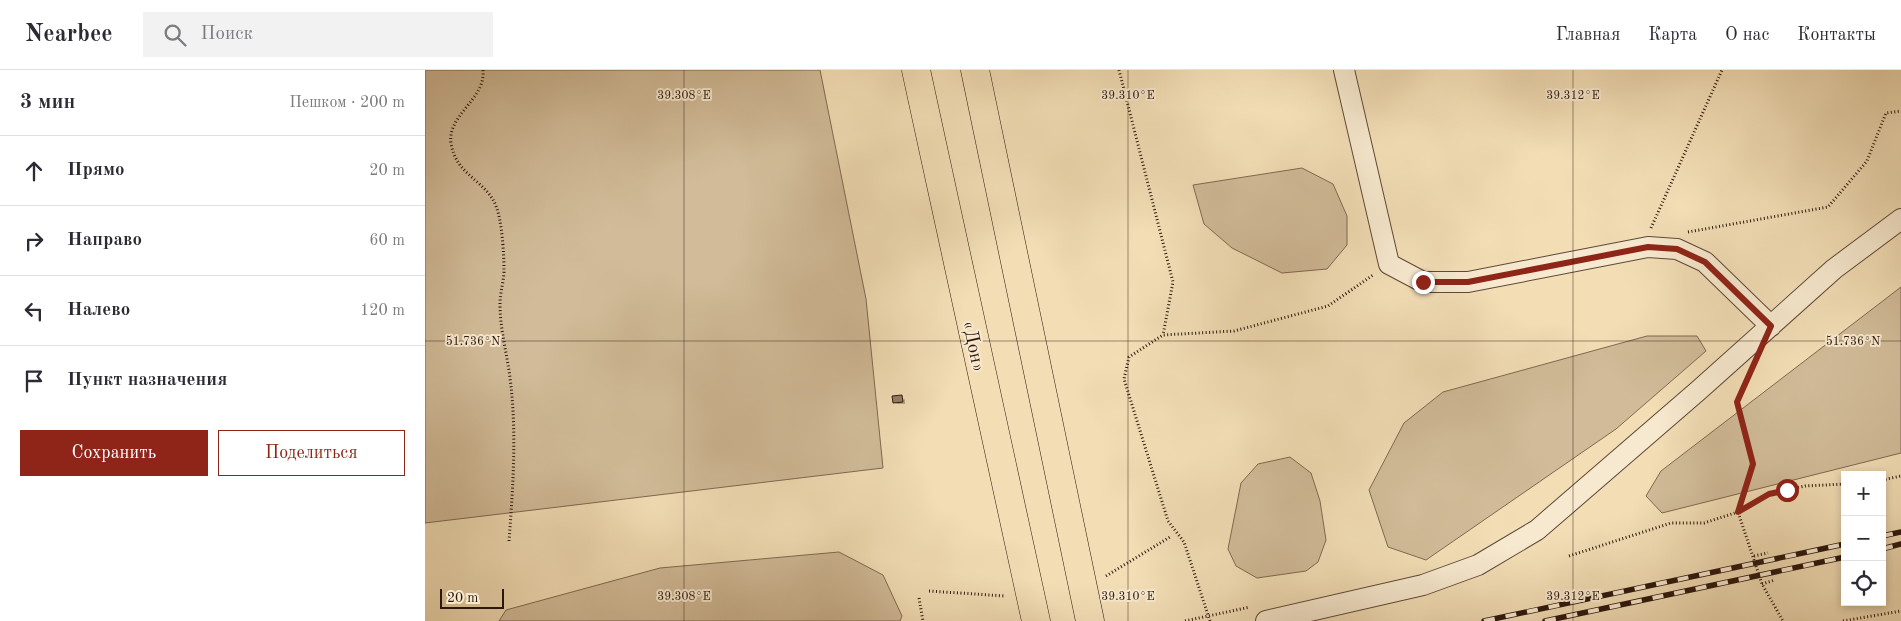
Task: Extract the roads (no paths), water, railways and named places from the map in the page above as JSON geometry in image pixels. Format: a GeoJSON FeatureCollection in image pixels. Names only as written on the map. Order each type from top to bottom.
{"type":"FeatureCollection","features":[{"type":"Feature","properties":{"kind":"highway","name":"«Дон»"},"geometry":{"type":"LineString","coordinates":[[916,70],[1016,590],[1036,621]]}},
{"type":"Feature","properties":{"kind":"highway"},"geometry":{"type":"LineString","coordinates":[[975,70],[1092,576],[1090,621]]}},
{"type":"Feature","properties":{"kind":"street"},"geometry":{"type":"LineString","coordinates":[[1345,70],[1389,264],[1423,282],[1468,282],[1648,247],[1677,249],[1705,262],[1771,326]]}},
{"type":"Feature","properties":{"kind":"street"},"geometry":{"type":"LineString","coordinates":[[1261,613],[1423,585],[1478,564],[1537,530],[1834,269],[1901,218]]}},
{"type":"Feature","properties":{"kind":"railway"},"geometry":{"type":"LineString","coordinates":[[1886,535],[1901,532]]}},
{"type":"Feature","properties":{"kind":"railway"},"geometry":{"type":"LineString","coordinates":[[1886,548],[1901,544]]}},
{"type":"Feature","properties":{"kind":"railway"},"geometry":{"type":"LineString","coordinates":[[1484,621],[1841,545]]}},
{"type":"Feature","properties":{"kind":"railway"},"geometry":{"type":"LineString","coordinates":[[1545,621],[1841,558]]}}]}
